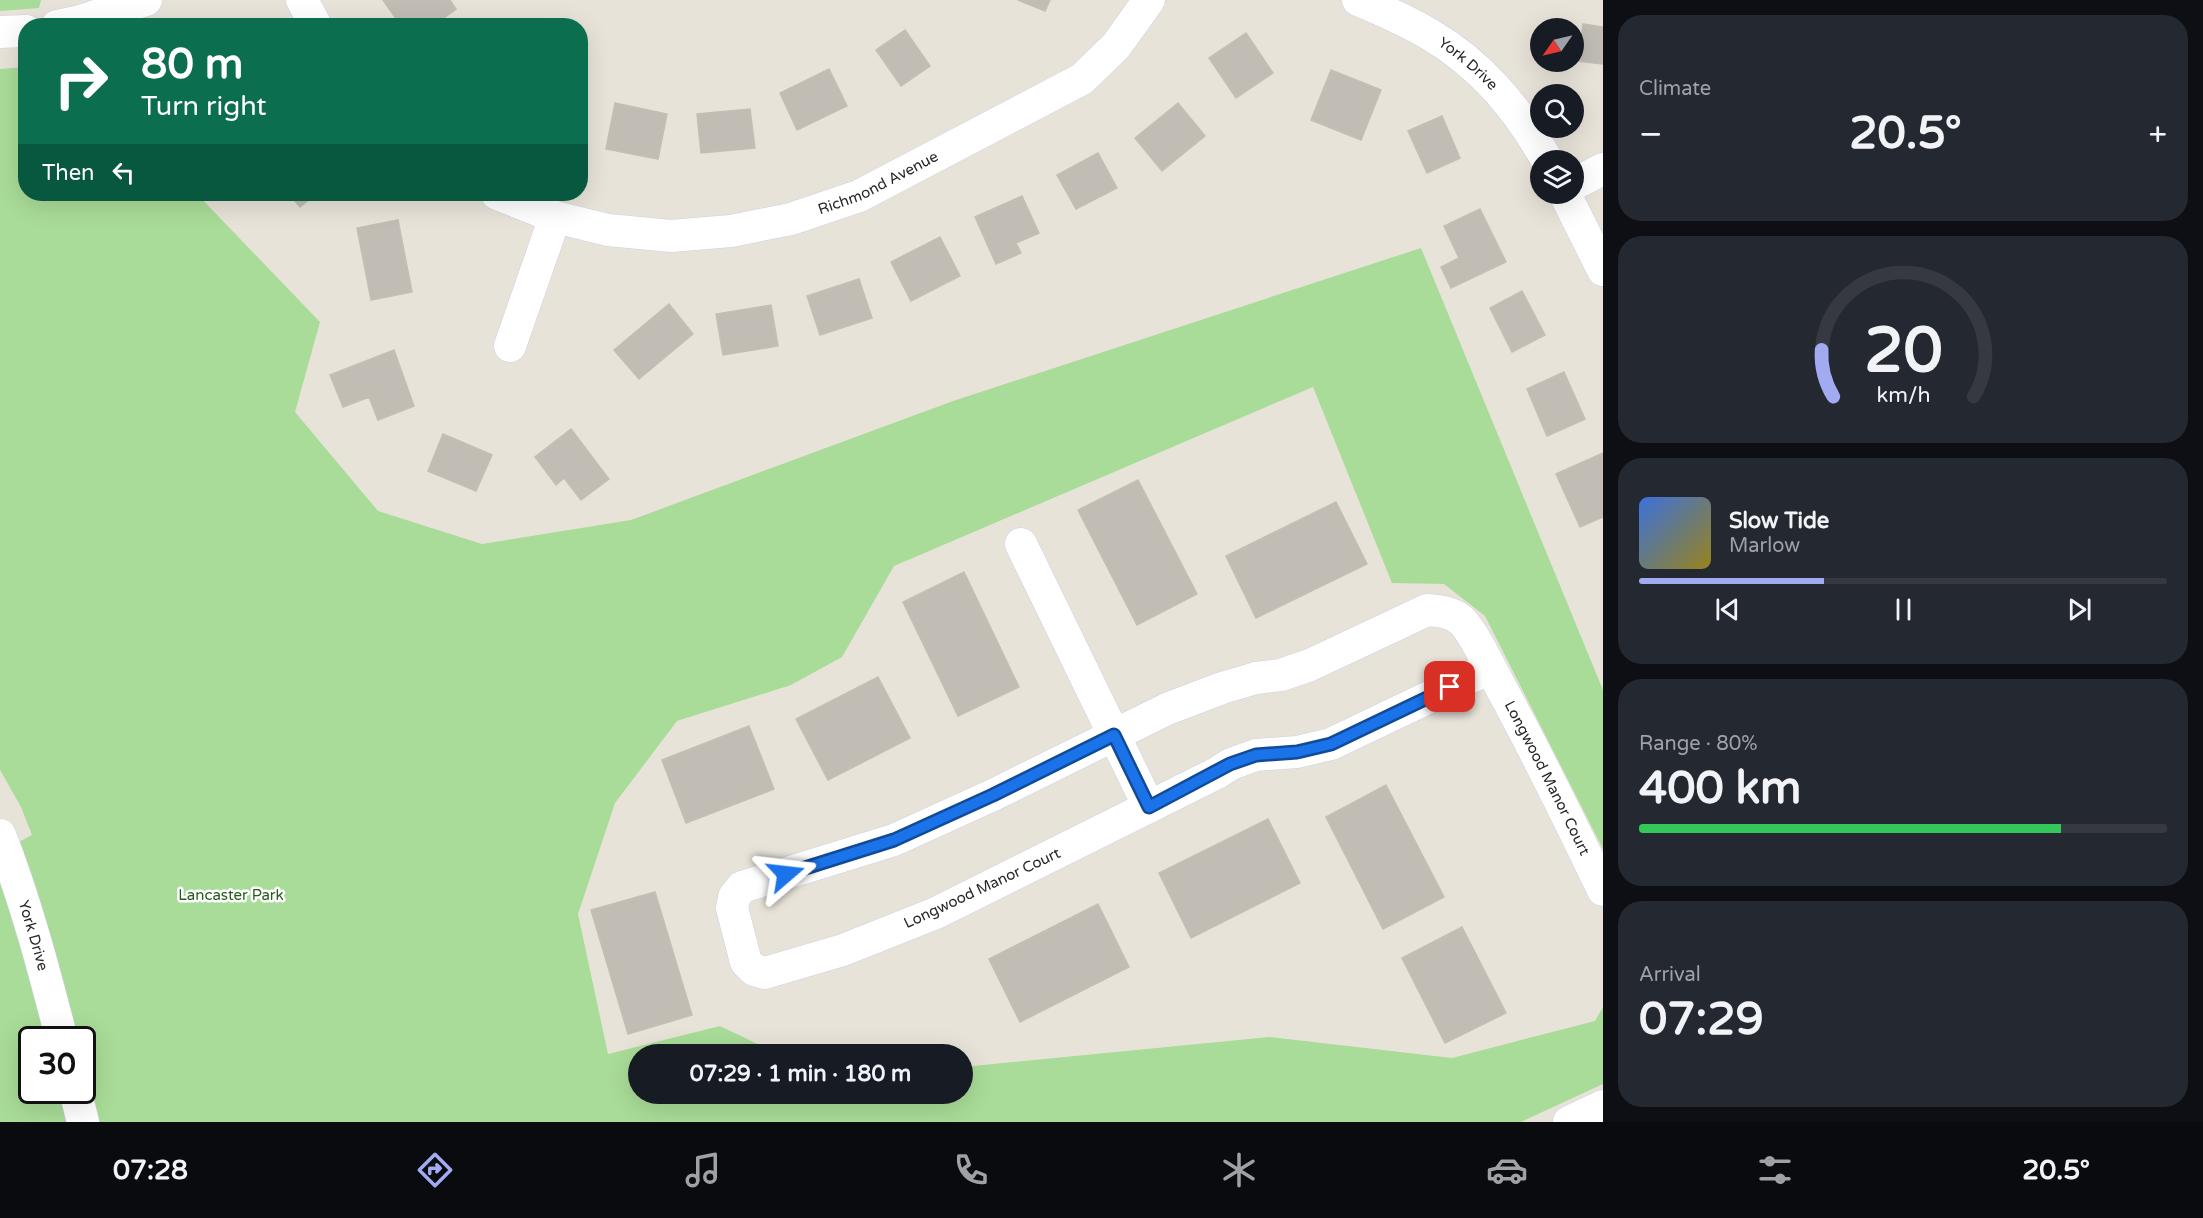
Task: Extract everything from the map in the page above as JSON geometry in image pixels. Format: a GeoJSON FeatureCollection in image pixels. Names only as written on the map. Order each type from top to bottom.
{"type":"FeatureCollection","features":[{"type":"Feature","properties":{"kind":"street"},"geometry":{"type":"LineString","coordinates":[[90,18],[146,0]]}},
{"type":"Feature","properties":{"kind":"street"},"geometry":{"type":"LineString","coordinates":[[303,0],[312,18]]}},
{"type":"Feature","properties":{"kind":"street","name":"Richmond Avenue"},"geometry":{"type":"LineString","coordinates":[[515,201],[555,217],[608,230],[671,236],[731,231],[791,219],[860,196],[1082,79],[1116,46],[1149,0]]}},
{"type":"Feature","properties":{"kind":"street","name":"York Drive"},"geometry":{"type":"LineString","coordinates":[[1358,0],[1428,33],[1481,72],[1500,90],[1514,108],[1541,150]]}},
{"type":"Feature","properties":{"kind":"street"},"geometry":{"type":"LineString","coordinates":[[0,32],[18,31]]}},
{"type":"Feature","properties":{"kind":"street"},"geometry":{"type":"LineString","coordinates":[[1584,179],[1603,170]]}},
{"type":"Feature","properties":{"kind":"street"},"geometry":{"type":"LineString","coordinates":[[1570,204],[1603,270]]}},
{"type":"Feature","properties":{"kind":"street"},"geometry":{"type":"LineString","coordinates":[[510,346],[555,217]]}},
{"type":"Feature","properties":{"kind":"street"},"geometry":{"type":"LineString","coordinates":[[1021,544],[1149,807]]}},
{"type":"Feature","properties":{"kind":"street","name":"Longwood Manor Court"},"geometry":{"type":"LineString","coordinates":[[1490,668],[1331,744],[1297,752],[1256,755],[1239,761],[936,913],[843,950],[765,973],[754,970],[746,962],[732,908],[734,897],[742,887],[894,840],[993,795],[1167,709],[1222,688],[1256,678],[1281,675],[1310,665],[1427,610],[1444,611],[1456,616],[1464,623],[1490,668],[1533,746],[1603,890]]}},
{"type":"Feature","properties":{"kind":"street","name":"York Drive"},"geometry":{"type":"LineString","coordinates":[[0,835],[15,873],[38,948],[58,1026]]}},
{"type":"Feature","properties":{"kind":"street"},"geometry":{"type":"LineString","coordinates":[[78,1104],[83,1122]]}},
{"type":"Feature","properties":{"kind":"street"},"geometry":{"type":"LineString","coordinates":[[1569,1122],[1603,1106]]}},
{"type":"Feature","properties":{"kind":"green space"},"geometry":{"type":"Polygon","coordinates":[[[0,0],[41,0],[39,8],[0,11],[0,0]]]}},
{"type":"Feature","properties":{"kind":"green space","name":"Lancaster Park"},"geometry":{"type":"Polygon","coordinates":[[[18,68],[18,201],[204,201],[320,322],[295,412],[378,511],[482,544],[631,520],[953,401],[1421,248],[1603,690],[1603,849],[1485,616],[1444,584],[1392,583],[1313,387],[894,566],[842,657],[791,685],[677,721],[615,803],[578,914],[608,1054],[628,1049],[628,1104],[973,1104],[973,1066],[1269,1037],[1452,1058],[1595,1021],[1603,1007],[1603,1084],[1521,1122],[0,1122],[0,852],[32,835],[21,807],[0,770],[0,69],[18,68]]]}},
{"type":"Feature","properties":{"kind":"green space"},"geometry":{"type":"Polygon","coordinates":[[[720,1026],[758,1044],[648,1044],[720,1026]]]}},
{"type":"Feature","properties":{"kind":"building"},"geometry":{"type":"Polygon","coordinates":[[[383,0],[450,0],[456,9],[444,18],[395,18],[383,0]]]}},
{"type":"Feature","properties":{"kind":"building"},"geometry":{"type":"Polygon","coordinates":[[[1018,0],[1050,0],[1045,11],[1018,0]]]}},
{"type":"Feature","properties":{"kind":"building"},"geometry":{"type":"Polygon","coordinates":[[[1584,24],[1603,27],[1603,64],[1584,62],[1584,24]]]}},
{"type":"Feature","properties":{"kind":"building"},"geometry":{"type":"Polygon","coordinates":[[[905,30],[930,66],[901,86],[876,50],[905,30]]]}},
{"type":"Feature","properties":{"kind":"building"},"geometry":{"type":"Polygon","coordinates":[[[1246,33],[1273,73],[1236,98],[1209,58],[1246,33]]]}},
{"type":"Feature","properties":{"kind":"building"},"geometry":{"type":"Polygon","coordinates":[[[829,69],[847,106],[797,130],[780,93],[829,69]]]}},
{"type":"Feature","properties":{"kind":"building"},"geometry":{"type":"Polygon","coordinates":[[[1331,70],[1381,90],[1361,140],[1311,120],[1331,70]]]}},
{"type":"Feature","properties":{"kind":"building"},"geometry":{"type":"Polygon","coordinates":[[[615,103],[667,114],[658,159],[606,149],[615,103]]]}},
{"type":"Feature","properties":{"kind":"building"},"geometry":{"type":"Polygon","coordinates":[[[1178,103],[1205,136],[1162,171],[1135,138],[1178,103]]]}},
{"type":"Feature","properties":{"kind":"building"},"geometry":{"type":"Polygon","coordinates":[[[750,109],[755,148],[701,153],[697,114],[750,109]]]}},
{"type":"Feature","properties":{"kind":"building"},"geometry":{"type":"Polygon","coordinates":[[[1442,116],[1460,158],[1427,173],[1408,131],[1442,116]]]}},
{"type":"Feature","properties":{"kind":"building"},"geometry":{"type":"Polygon","coordinates":[[[1098,153],[1117,188],[1076,209],[1057,175],[1098,153]]]}},
{"type":"Feature","properties":{"kind":"building"},"geometry":{"type":"Polygon","coordinates":[[[1022,196],[1039,233],[1016,243],[1021,253],[996,264],[975,217],[1022,196]]]}},
{"type":"Feature","properties":{"kind":"building"},"geometry":{"type":"Polygon","coordinates":[[[295,201],[307,201],[300,207],[295,201]]]}},
{"type":"Feature","properties":{"kind":"building"},"geometry":{"type":"Polygon","coordinates":[[[1480,209],[1506,262],[1451,288],[1441,267],[1459,258],[1444,226],[1480,209]]]}},
{"type":"Feature","properties":{"kind":"building"},"geometry":{"type":"Polygon","coordinates":[[[398,220],[412,292],[371,300],[357,228],[398,220]]]}},
{"type":"Feature","properties":{"kind":"building"},"geometry":{"type":"Polygon","coordinates":[[[940,237],[960,276],[911,301],[891,262],[940,237]]]}},
{"type":"Feature","properties":{"kind":"building"},"geometry":{"type":"Polygon","coordinates":[[[859,279],[872,318],[820,335],[807,296],[859,279]]]}},
{"type":"Feature","properties":{"kind":"building"},"geometry":{"type":"Polygon","coordinates":[[[1522,291],[1545,335],[1512,352],[1490,308],[1522,291]]]}},
{"type":"Feature","properties":{"kind":"building"},"geometry":{"type":"Polygon","coordinates":[[[669,304],[693,334],[639,379],[614,350],[669,304]]]}},
{"type":"Feature","properties":{"kind":"building"},"geometry":{"type":"Polygon","coordinates":[[[771,305],[778,346],[723,355],[716,314],[771,305]]]}},
{"type":"Feature","properties":{"kind":"building"},"geometry":{"type":"Polygon","coordinates":[[[394,350],[414,406],[378,420],[369,397],[343,407],[330,375],[394,350]]]}},
{"type":"Feature","properties":{"kind":"building"},"geometry":{"type":"Polygon","coordinates":[[[1564,372],[1585,419],[1547,436],[1527,389],[1564,372]]]}},
{"type":"Feature","properties":{"kind":"building"},"geometry":{"type":"Polygon","coordinates":[[[571,429],[609,479],[581,500],[564,478],[556,485],[535,457],[571,429]]]}},
{"type":"Feature","properties":{"kind":"building"},"geometry":{"type":"Polygon","coordinates":[[[443,434],[492,455],[476,491],[428,471],[443,434]]]}},
{"type":"Feature","properties":{"kind":"building"},"geometry":{"type":"Polygon","coordinates":[[[1603,453],[1603,517],[1580,527],[1556,474],[1603,453]]]}},
{"type":"Feature","properties":{"kind":"building"},"geometry":{"type":"Polygon","coordinates":[[[1138,480],[1197,594],[1137,625],[1078,510],[1138,480]]]}},
{"type":"Feature","properties":{"kind":"building"},"geometry":{"type":"Polygon","coordinates":[[[1336,502],[1367,564],[1256,618],[1226,556],[1336,502]]]}},
{"type":"Feature","properties":{"kind":"building"},"geometry":{"type":"Polygon","coordinates":[[[964,572],[1019,687],[958,716],[903,602],[964,572]]]}},
{"type":"Feature","properties":{"kind":"building"},"geometry":{"type":"Polygon","coordinates":[[[878,677],[910,738],[828,780],[796,719],[878,677]]]}},
{"type":"Feature","properties":{"kind":"building"},"geometry":{"type":"Polygon","coordinates":[[[749,726],[774,789],[686,823],[662,760],[749,726]]]}},
{"type":"Feature","properties":{"kind":"building"},"geometry":{"type":"Polygon","coordinates":[[[1386,785],[1444,897],[1383,929],[1326,817],[1386,785]]]}},
{"type":"Feature","properties":{"kind":"building"},"geometry":{"type":"Polygon","coordinates":[[[1268,819],[1300,883],[1191,938],[1159,873],[1268,819]]]}},
{"type":"Feature","properties":{"kind":"building"},"geometry":{"type":"Polygon","coordinates":[[[655,892],[692,1015],[628,1034],[591,910],[655,892]]]}},
{"type":"Feature","properties":{"kind":"building"},"geometry":{"type":"Polygon","coordinates":[[[1098,904],[1129,967],[1020,1022],[989,959],[1098,904]]]}},
{"type":"Feature","properties":{"kind":"building"},"geometry":{"type":"Polygon","coordinates":[[[1462,927],[1506,1013],[1445,1043],[1402,958],[1462,927]]]}},
{"type":"Feature","properties":{"kind":"route"},"geometry":{"type":"LineString","coordinates":[[786,874],[894,840],[993,795],[1114,735],[1149,807],[1230,764],[1256,755],[1297,752],[1331,744],[1450,687]]}}]}
